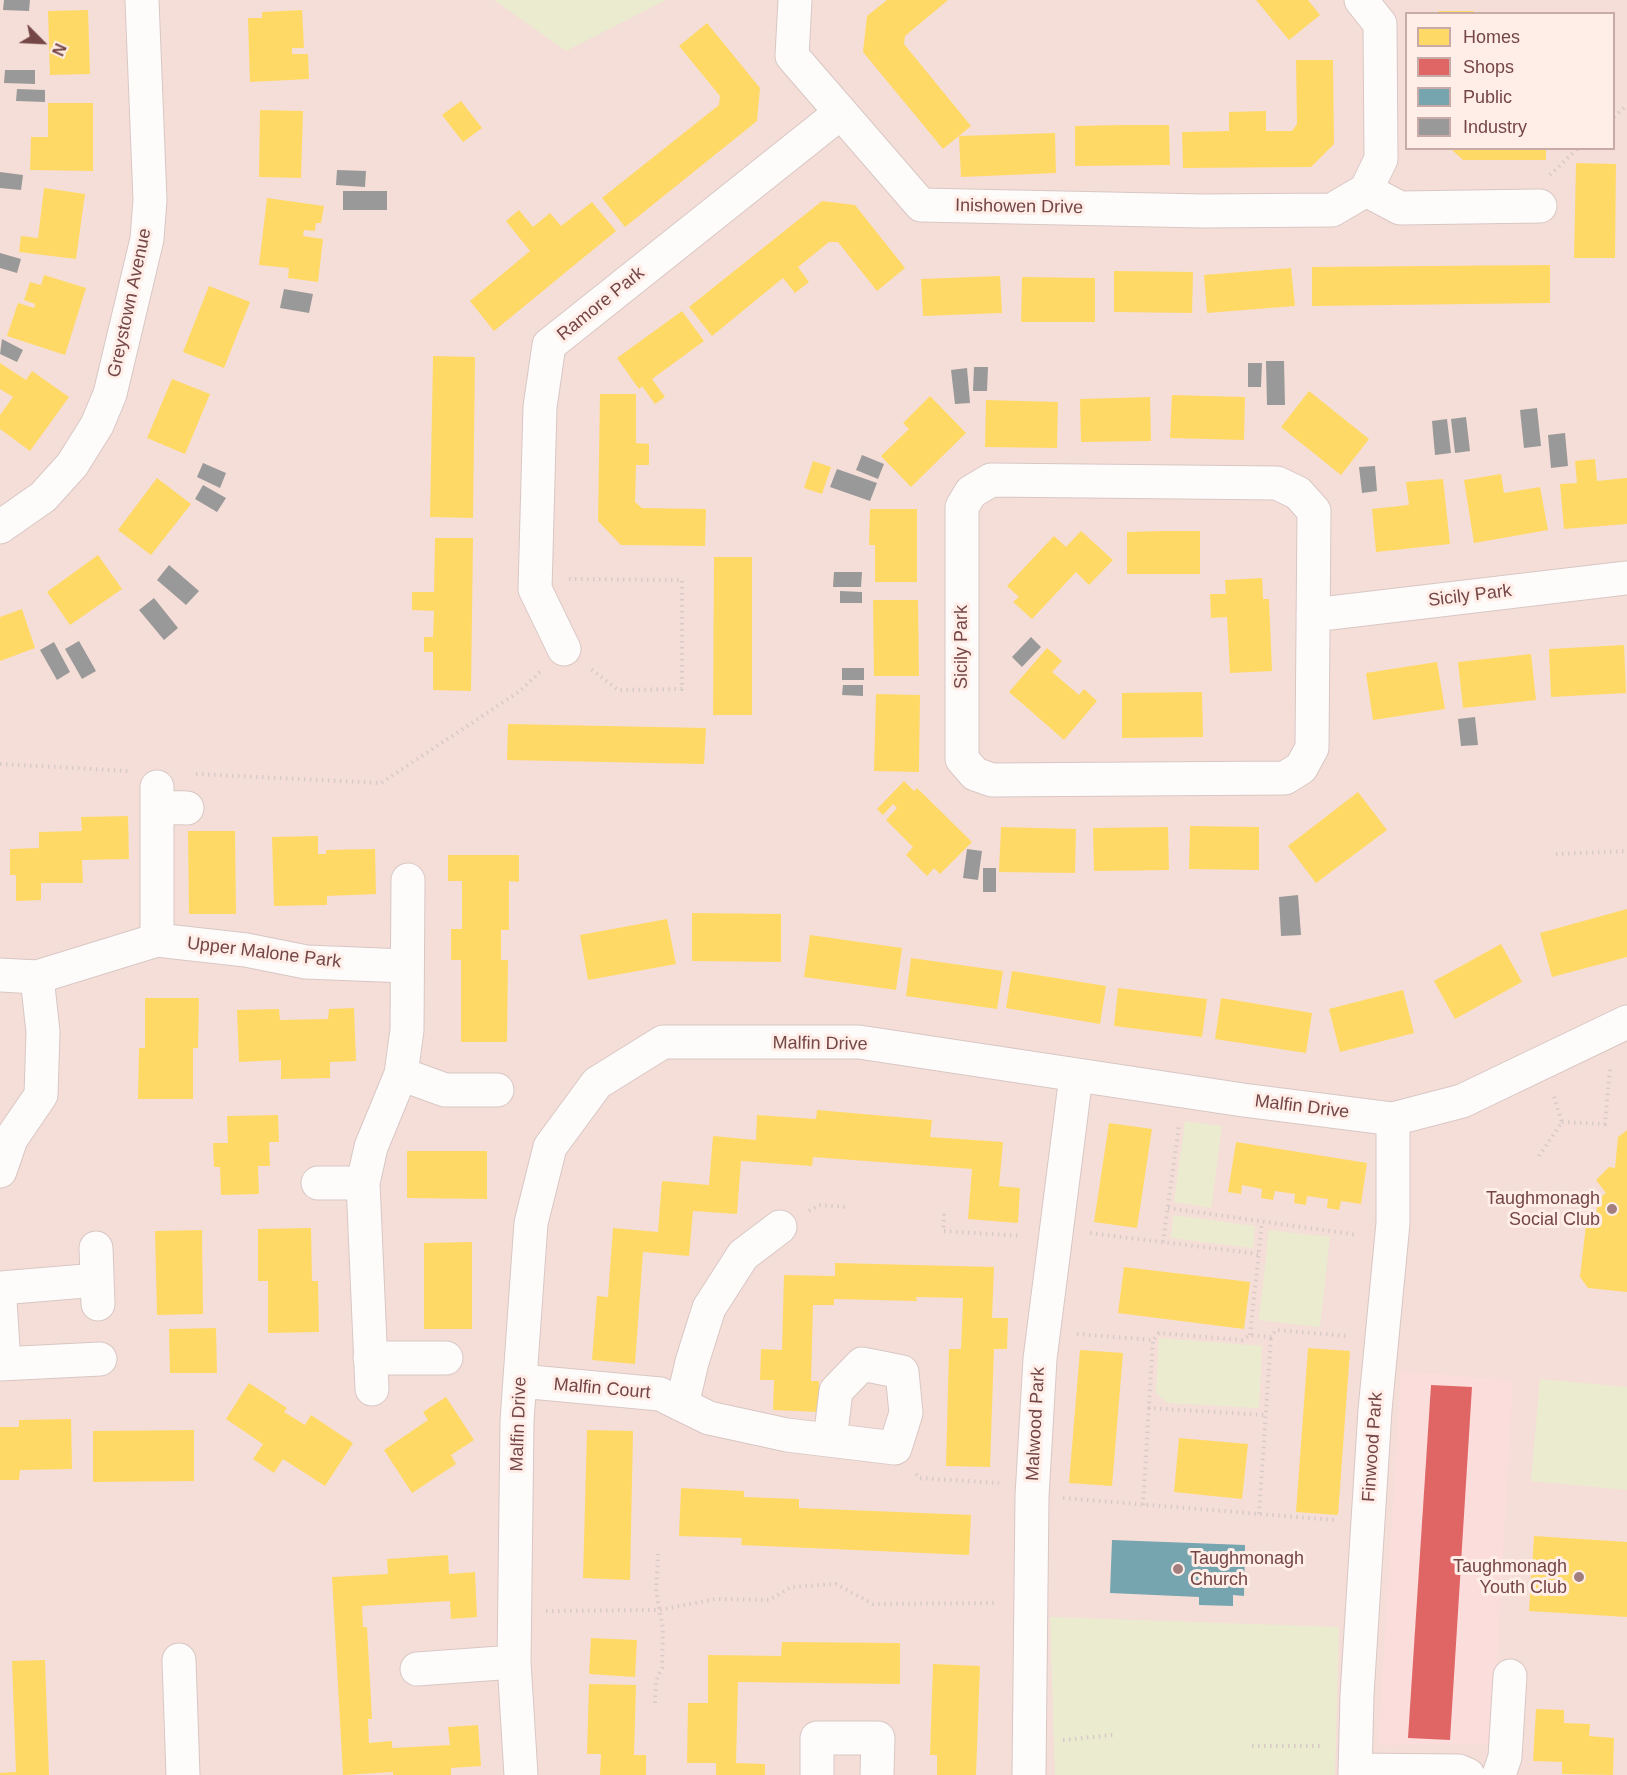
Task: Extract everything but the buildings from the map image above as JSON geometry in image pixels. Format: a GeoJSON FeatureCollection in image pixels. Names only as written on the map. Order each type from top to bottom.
{"type":"FeatureCollection","features":[{"type":"Feature","properties":{"kind":"street","name":"Greystown Avenue"},"geometry":{"type":"LineString","coordinates":[[0,527],[43,497],[72,465],[97,425],[110,394],[147,239],[150,200],[142,0]]}},
{"type":"Feature","properties":{"kind":"street","name":"Inishowen Drive"},"geometry":{"type":"LineString","coordinates":[[795,0],[792,56],[839,114],[921,205],[1203,211],[1332,210],[1366,190]]}},
{"type":"Feature","properties":{"kind":"street"},"geometry":{"type":"LineString","coordinates":[[1361,0],[1380,24],[1381,159],[1366,190],[1400,208],[1540,206]]}},
{"type":"Feature","properties":{"kind":"street","name":"Ramore Park"},"geometry":{"type":"LineString","coordinates":[[564,649],[535,589],[540,407],[549,345],[839,114]]}},
{"type":"Feature","properties":{"kind":"street","name":"Sicily Park"},"geometry":{"type":"LineString","coordinates":[[991,480],[1277,483],[1298,493],[1314,511],[1312,615],[1312,748],[1301,768],[1285,778],[992,780],[975,774],[962,759],[962,507],[971,492],[991,480]]}},
{"type":"Feature","properties":{"kind":"street","name":"Sicily Park"},"geometry":{"type":"LineString","coordinates":[[1312,615],[1627,578]]}},
{"type":"Feature","properties":{"kind":"street"},"geometry":{"type":"LineString","coordinates":[[157,940],[167,800]]}},
{"type":"Feature","properties":{"kind":"street"},"geometry":{"type":"LineString","coordinates":[[408,879],[407,1030],[401,1074],[371,1147],[363,1183],[371,1374],[446,1358]]}},
{"type":"Feature","properties":{"kind":"street","name":"Upper Malone Park"},"geometry":{"type":"LineString","coordinates":[[0,975],[37,977],[157,940],[246,950],[306,962],[406,966]]}},
{"type":"Feature","properties":{"kind":"street"},"geometry":{"type":"LineString","coordinates":[[0,1171],[11,1139],[41,1095],[43,1032],[37,977]]}},
{"type":"Feature","properties":{"kind":"street","name":"Malfin Drive"},"geometry":{"type":"LineString","coordinates":[[521,1775],[514,1662],[520,1381],[531,1223],[550,1147],[597,1083],[663,1042],[858,1042],[1076,1076],[1393,1119],[1462,1101],[1620,1024]]}},
{"type":"Feature","properties":{"kind":"street"},"geometry":{"type":"LineString","coordinates":[[401,1074],[445,1090],[497,1090]]}},
{"type":"Feature","properties":{"kind":"street","name":"Malwood Park"},"geometry":{"type":"LineString","coordinates":[[1029,1775],[1032,1490],[1044,1332],[1076,1076]]}},
{"type":"Feature","properties":{"kind":"street","name":"Finwood Park"},"geometry":{"type":"LineString","coordinates":[[1356,1764],[1368,1523],[1392,1240],[1393,1119]]}},
{"type":"Feature","properties":{"kind":"street"},"geometry":{"type":"LineString","coordinates":[[318,1183],[363,1183]]}},
{"type":"Feature","properties":{"kind":"street"},"geometry":{"type":"LineString","coordinates":[[682,1405],[692,1362],[709,1308],[743,1255],[780,1227]]}},
{"type":"Feature","properties":{"kind":"street"},"geometry":{"type":"LineString","coordinates":[[0,1288],[98,1292],[96,1248]]}},
{"type":"Feature","properties":{"kind":"street"},"geometry":{"type":"LineString","coordinates":[[0,1301],[2,1364],[100,1359]]}},
{"type":"Feature","properties":{"kind":"street"},"geometry":{"type":"LineString","coordinates":[[830,1440],[836,1391],[862,1364],[902,1372],[906,1413],[895,1448]]}},
{"type":"Feature","properties":{"kind":"street","name":"Malfin Court"},"geometry":{"type":"LineString","coordinates":[[520,1381],[660,1394],[709,1418],[787,1435],[895,1448]]}},
{"type":"Feature","properties":{"kind":"street"},"geometry":{"type":"LineString","coordinates":[[179,1660],[183,1775]]}},
{"type":"Feature","properties":{"kind":"street"},"geometry":{"type":"LineString","coordinates":[[417,1669],[514,1662]]}},
{"type":"Feature","properties":{"kind":"street"},"geometry":{"type":"LineString","coordinates":[[1498,1775],[1505,1757],[1510,1676]]}},
{"type":"Feature","properties":{"kind":"street"},"geometry":{"type":"LineString","coordinates":[[817,1775],[817,1738],[878,1738],[878,1775]]}},
{"type":"Feature","properties":{"kind":"street"},"geometry":{"type":"LineString","coordinates":[[1356,1764],[1459,1771],[1468,1775]]}},
{"type":"Feature","properties":{"kind":"path"},"geometry":{"type":"LineString","coordinates":[[1615,116],[1627,105]]}},
{"type":"Feature","properties":{"kind":"path"},"geometry":{"type":"LineString","coordinates":[[381,783],[520,691],[564,649],[618,690],[682,689],[682,580],[564,579],[535,589]]}},
{"type":"Feature","properties":{"kind":"path"},"geometry":{"type":"LineString","coordinates":[[1556,854],[1627,851]]}},
{"type":"Feature","properties":{"kind":"path"},"geometry":{"type":"LineString","coordinates":[[1562,1122],[1605,1124],[1620,1024]]}},
{"type":"Feature","properties":{"kind":"path"},"geometry":{"type":"LineString","coordinates":[[1543,1061],[1562,1122]]}},
{"type":"Feature","properties":{"kind":"path"},"geometry":{"type":"LineString","coordinates":[[1163,1242],[1184,1091]]}},
{"type":"Feature","properties":{"kind":"path"},"geometry":{"type":"LineString","coordinates":[[1539,1156],[1562,1122]]}},
{"type":"Feature","properties":{"kind":"path"},"geometry":{"type":"LineString","coordinates":[[1168,1209],[1392,1240]]}},
{"type":"Feature","properties":{"kind":"path"},"geometry":{"type":"LineString","coordinates":[[944,1214],[943,1231],[1056,1234],[1163,1242],[1258,1254]]}},
{"type":"Feature","properties":{"kind":"path"},"geometry":{"type":"LineString","coordinates":[[1250,1335],[1262,1222]]}},
{"type":"Feature","properties":{"kind":"path"},"geometry":{"type":"LineString","coordinates":[[1259,1514],[1271,1337],[1276,1330],[1382,1338]]}},
{"type":"Feature","properties":{"kind":"path"},"geometry":{"type":"LineString","coordinates":[[1044,1332],[1152,1340]]}},
{"type":"Feature","properties":{"kind":"path"},"geometry":{"type":"LineString","coordinates":[[1143,1504],[1152,1340],[1159,1333],[1242,1340],[1250,1335],[1271,1337]]}},
{"type":"Feature","properties":{"kind":"path"},"geometry":{"type":"LineString","coordinates":[[1148,1408],[1265,1415]]}},
{"type":"Feature","properties":{"kind":"path"},"geometry":{"type":"LineString","coordinates":[[895,1448],[919,1478],[1143,1504],[1368,1523]]}},
{"type":"Feature","properties":{"kind":"path"},"geometry":{"type":"LineString","coordinates":[[655,1703],[656,1681],[662,1668],[663,1629],[656,1591],[658,1554]]}},
{"type":"Feature","properties":{"kind":"path"},"geometry":{"type":"LineString","coordinates":[[516,1611],[658,1610],[716,1599],[769,1600],[791,1587],[836,1584],[873,1604],[1030,1603]]}},
{"type":"Feature","properties":{"kind":"path"},"geometry":{"type":"LineString","coordinates":[[1029,1739],[1060,1740],[1113,1735]]}},
{"type":"Feature","properties":{"kind":"path"},"geometry":{"type":"LineString","coordinates":[[1252,1746],[1356,1764]]}},
{"type":"Feature","properties":{"kind":"shaded area"},"geometry":{"type":"Polygon","coordinates":[[[0,0],[1627,0],[1627,1775],[0,1775],[0,0]]]}},
{"type":"Feature","properties":{"kind":"shaded area"},"geometry":{"type":"Polygon","coordinates":[[[1401,1371],[1513,1381],[1492,1744],[1378,1745],[1401,1371]]]}},
{"type":"Feature","properties":{"kind":"green space"},"geometry":{"type":"Polygon","coordinates":[[[494,0],[664,0],[664,1],[566,51],[494,0]]]}},
{"type":"Feature","properties":{"kind":"green space"},"geometry":{"type":"Polygon","coordinates":[[[1185,1121],[1222,1126],[1211,1208],[1174,1202],[1185,1121]]]}},
{"type":"Feature","properties":{"kind":"green space"},"geometry":{"type":"Polygon","coordinates":[[[1173,1215],[1255,1226],[1253,1248],[1171,1238],[1173,1215]]]}},
{"type":"Feature","properties":{"kind":"green space"},"geometry":{"type":"Polygon","coordinates":[[[1269,1230],[1330,1237],[1320,1327],[1259,1320],[1269,1230]]]}},
{"type":"Feature","properties":{"kind":"green space"},"geometry":{"type":"Polygon","coordinates":[[[1159,1338],[1262,1346],[1259,1408],[1168,1403],[1156,1393],[1159,1338]]]}},
{"type":"Feature","properties":{"kind":"green space"},"geometry":{"type":"Polygon","coordinates":[[[1540,1379],[1627,1387],[1627,1490],[1531,1481],[1540,1379]]]}},
{"type":"Feature","properties":{"kind":"green space"},"geometry":{"type":"Polygon","coordinates":[[[1050,1617],[1339,1627],[1335,1775],[1055,1775],[1050,1617]]]}},
{"type":"Feature","properties":{"kind":"place","name":"Taughmonagh Social Club"},"geometry":{"type":"Point","coordinates":[1612,1209]}},
{"type":"Feature","properties":{"kind":"place","name":"Taughmonagh Church"},"geometry":{"type":"Point","coordinates":[1178,1569]}},
{"type":"Feature","properties":{"kind":"place","name":"Taughmonagh Youth Club"},"geometry":{"type":"Point","coordinates":[1579,1577]}}]}
